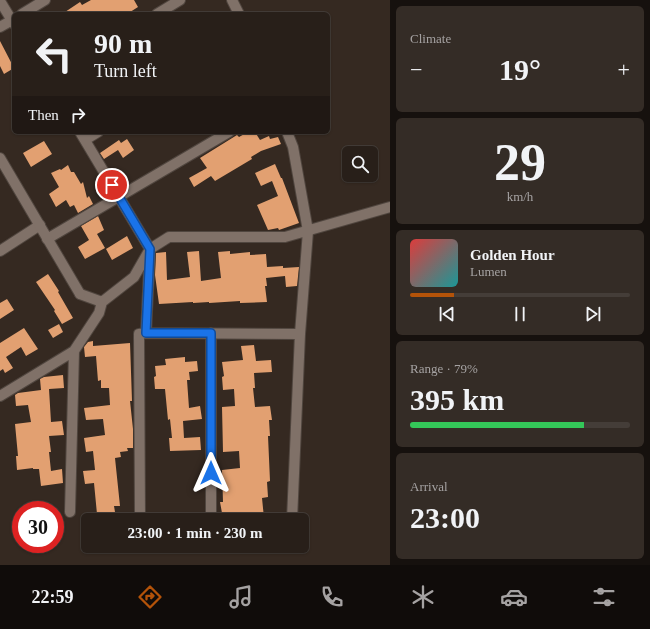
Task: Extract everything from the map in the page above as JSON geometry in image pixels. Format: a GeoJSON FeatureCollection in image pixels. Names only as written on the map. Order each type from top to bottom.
{"type":"FeatureCollection","features":[{"type":"Feature","properties":{"kind":"street"},"geometry":{"type":"LineString","coordinates":[[25,12],[45,0]]}},
{"type":"Feature","properties":{"kind":"street"},"geometry":{"type":"LineString","coordinates":[[160,12],[180,0]]}},
{"type":"Feature","properties":{"kind":"street"},"geometry":{"type":"LineString","coordinates":[[232,0],[238,12]]}},
{"type":"Feature","properties":{"kind":"street"},"geometry":{"type":"LineString","coordinates":[[0,1],[12,19]]}},
{"type":"Feature","properties":{"kind":"street"},"geometry":{"type":"LineString","coordinates":[[0,27],[12,21]]}},
{"type":"Feature","properties":{"kind":"street"},"geometry":{"type":"LineString","coordinates":[[47,239],[226,134]]}},
{"type":"Feature","properties":{"kind":"street"},"geometry":{"type":"LineString","coordinates":[[288,134],[293,147],[308,231],[300,334],[292,513]]}},
{"type":"Feature","properties":{"kind":"street"},"geometry":{"type":"LineString","coordinates":[[82,136],[150,249],[146,333]]}},
{"type":"Feature","properties":{"kind":"street"},"geometry":{"type":"LineString","coordinates":[[0,158],[3,171],[40,225],[80,294],[102,302]]}},
{"type":"Feature","properties":{"kind":"street"},"geometry":{"type":"LineString","coordinates":[[0,396],[74,351],[99,313],[102,302],[134,277],[150,249],[169,237],[285,237],[390,207]]}},
{"type":"Feature","properties":{"kind":"street"},"geometry":{"type":"LineString","coordinates":[[0,252],[40,225]]}},
{"type":"Feature","properties":{"kind":"street"},"geometry":{"type":"LineString","coordinates":[[211,333],[211,513]]}},
{"type":"Feature","properties":{"kind":"street"},"geometry":{"type":"LineString","coordinates":[[140,513],[139,334],[300,334]]}},
{"type":"Feature","properties":{"kind":"street"},"geometry":{"type":"LineString","coordinates":[[70,512],[74,351]]}},
{"type":"Feature","properties":{"kind":"building"},"geometry":{"type":"Polygon","coordinates":[[[91,0],[134,0],[138,7],[130,12],[65,12],[80,2],[82,5],[91,0]]]}},
{"type":"Feature","properties":{"kind":"building"},"geometry":{"type":"Polygon","coordinates":[[[0,41],[12,64],[12,69],[4,74],[0,66],[0,41]]]}},
{"type":"Feature","properties":{"kind":"building"},"geometry":{"type":"Polygon","coordinates":[[[244,134],[256,134],[260,140],[269,136],[270,139],[278,137],[281,144],[261,151],[251,157],[252,159],[215,181],[211,176],[194,187],[189,178],[207,168],[200,158],[237,135],[239,137],[244,134]]]}},
{"type":"Feature","properties":{"kind":"building"},"geometry":{"type":"Polygon","coordinates":[[[127,139],[134,150],[123,158],[118,150],[104,159],[100,153],[119,140],[121,143],[127,139]]]}},
{"type":"Feature","properties":{"kind":"building"},"geometry":{"type":"Polygon","coordinates":[[[44,141],[52,154],[31,167],[23,153],[44,141]]]}},
{"type":"Feature","properties":{"kind":"building"},"geometry":{"type":"Polygon","coordinates":[[[275,164],[282,178],[299,223],[279,230],[278,228],[268,230],[257,205],[278,196],[272,181],[261,186],[255,173],[275,164]]]}},
{"type":"Feature","properties":{"kind":"building"},"geometry":{"type":"Polygon","coordinates":[[[68,165],[71,172],[74,172],[81,184],[83,182],[87,198],[89,196],[93,204],[78,213],[74,205],[70,207],[66,200],[56,207],[49,194],[59,187],[51,173],[60,169],[61,170],[68,165]]]}},
{"type":"Feature","properties":{"kind":"building"},"geometry":{"type":"Polygon","coordinates":[[[98,216],[104,230],[97,234],[105,248],[85,259],[78,247],[89,240],[81,226],[98,216]]]}},
{"type":"Feature","properties":{"kind":"building"},"geometry":{"type":"Polygon","coordinates":[[[127,236],[133,248],[112,260],[106,249],[127,236]]]}},
{"type":"Feature","properties":{"kind":"building"},"geometry":{"type":"Polygon","coordinates":[[[199,251],[201,281],[221,278],[218,252],[230,251],[230,254],[250,252],[250,255],[266,254],[267,267],[299,267],[297,286],[286,287],[285,276],[266,278],[267,286],[265,286],[267,302],[240,303],[240,301],[159,304],[155,275],[156,253],[166,252],[167,280],[190,277],[187,252],[199,251]]]}},
{"type":"Feature","properties":{"kind":"building"},"geometry":{"type":"Polygon","coordinates":[[[48,274],[73,318],[62,324],[54,311],[55,310],[36,282],[48,274]]]}},
{"type":"Feature","properties":{"kind":"building"},"geometry":{"type":"Polygon","coordinates":[[[7,299],[14,310],[0,319],[0,303],[7,299]]]}},
{"type":"Feature","properties":{"kind":"building"},"geometry":{"type":"Polygon","coordinates":[[[59,324],[63,332],[53,338],[48,330],[59,324]]]}},
{"type":"Feature","properties":{"kind":"building"},"geometry":{"type":"Polygon","coordinates":[[[24,328],[38,349],[26,356],[21,347],[6,357],[13,368],[5,373],[3,369],[0,371],[0,343],[24,328]]]}},
{"type":"Feature","properties":{"kind":"building"},"geometry":{"type":"Polygon","coordinates":[[[93,341],[93,346],[130,343],[132,401],[130,401],[133,429],[133,448],[127,448],[128,451],[120,452],[121,457],[115,458],[120,506],[114,506],[115,512],[97,513],[94,483],[85,484],[83,471],[95,470],[93,451],[86,452],[84,438],[105,435],[103,419],[86,420],[84,408],[110,405],[109,388],[101,388],[101,380],[98,381],[96,356],[85,357],[84,347],[88,342],[93,341]]]}},
{"type":"Feature","properties":{"kind":"building"},"geometry":{"type":"Polygon","coordinates":[[[254,345],[256,361],[271,360],[272,372],[254,373],[255,388],[253,388],[255,407],[270,406],[272,420],[269,420],[270,436],[268,436],[270,481],[267,482],[268,497],[262,498],[264,513],[222,513],[220,502],[223,502],[222,470],[240,468],[239,451],[223,452],[222,407],[235,406],[234,389],[223,390],[222,377],[224,376],[222,362],[243,360],[241,346],[254,345]]]}},
{"type":"Feature","properties":{"kind":"building"},"geometry":{"type":"Polygon","coordinates":[[[185,357],[185,362],[197,361],[198,371],[189,372],[190,380],[187,380],[189,408],[200,406],[202,419],[183,421],[184,438],[200,437],[201,450],[170,451],[169,438],[172,438],[170,419],[168,420],[165,389],[155,389],[155,366],[166,365],[165,359],[185,357]]]}},
{"type":"Feature","properties":{"kind":"building"},"geometry":{"type":"Polygon","coordinates":[[[63,375],[64,388],[49,389],[51,422],[62,421],[64,435],[49,436],[51,452],[49,452],[51,471],[62,469],[63,483],[41,486],[39,469],[33,468],[17,470],[16,456],[18,456],[15,424],[31,422],[28,405],[16,406],[15,395],[18,393],[41,390],[40,379],[44,377],[63,375]]]}},
{"type":"Feature","properties":{"kind":"route"},"geometry":{"type":"LineString","coordinates":[[112,185],[150,249],[146,333],[211,333],[211,473]]}}]}
